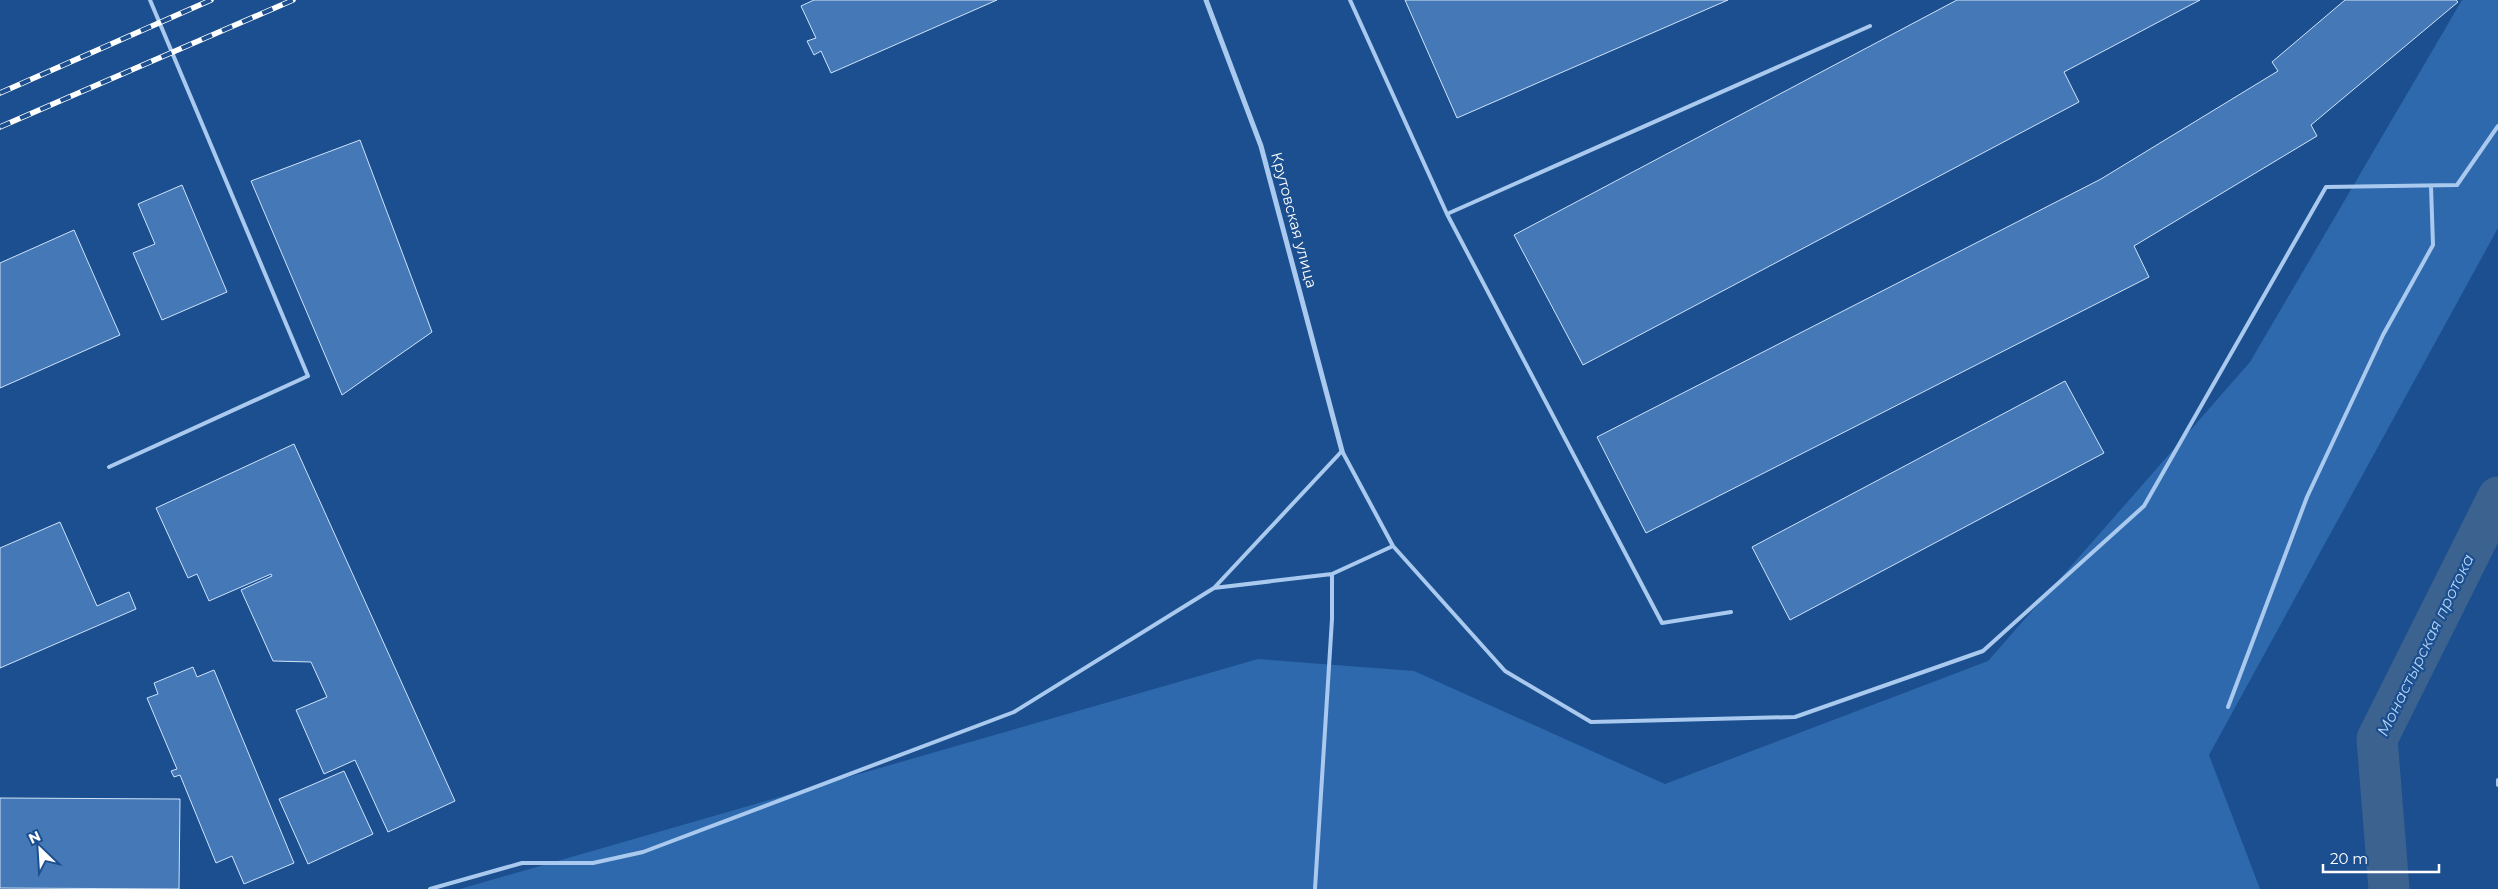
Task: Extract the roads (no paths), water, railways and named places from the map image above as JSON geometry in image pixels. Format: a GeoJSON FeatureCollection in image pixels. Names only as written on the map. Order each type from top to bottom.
{"type":"FeatureCollection","features":[{"type":"Feature","properties":{"kind":"street","name":"Крутовская улица"},"geometry":{"type":"LineString","coordinates":[[1206,0],[1261,146],[1342,451]]}},
{"type":"Feature","properties":{"kind":"lane"},"geometry":{"type":"LineString","coordinates":[[109,467],[308,376],[150,0]]}},
{"type":"Feature","properties":{"kind":"lane"},"geometry":{"type":"LineString","coordinates":[[1350,0],[1447,214],[1662,623],[1731,612]]}},
{"type":"Feature","properties":{"kind":"lane"},"geometry":{"type":"LineString","coordinates":[[1447,214],[1870,26]]}},
{"type":"Feature","properties":{"kind":"lane"},"geometry":{"type":"LineString","coordinates":[[430,889],[522,863],[593,863],[643,852],[1014,712],[1214,588],[1342,451],[1393,546],[1505,671],[1591,722],[1794,717],[1983,651],[2144,506],[2326,187],[2457,185],[2498,126]]}},
{"type":"Feature","properties":{"kind":"lane"},"geometry":{"type":"LineString","coordinates":[[2228,707],[2308,497],[2383,335],[2433,245],[2431,186]]}},
{"type":"Feature","properties":{"kind":"lane"},"geometry":{"type":"LineString","coordinates":[[1214,588],[1332,574],[1393,546]]}},
{"type":"Feature","properties":{"kind":"lane"},"geometry":{"type":"LineString","coordinates":[[1315,889],[1332,619],[1332,574]]}},
{"type":"Feature","properties":{"kind":"lane"},"geometry":{"type":"LineString","coordinates":[[2498,780],[2498,785]]}},
{"type":"Feature","properties":{"kind":"waterway","name":"Монастырская протока"},"geometry":{"type":"LineString","coordinates":[[2389,889],[2377,739],[2498,497]]}},
{"type":"Feature","properties":{"kind":"railway"},"geometry":{"type":"LineString","coordinates":[[0,93],[211,0]]}},
{"type":"Feature","properties":{"kind":"railway"},"geometry":{"type":"LineString","coordinates":[[0,127],[293,0]]}}]}
